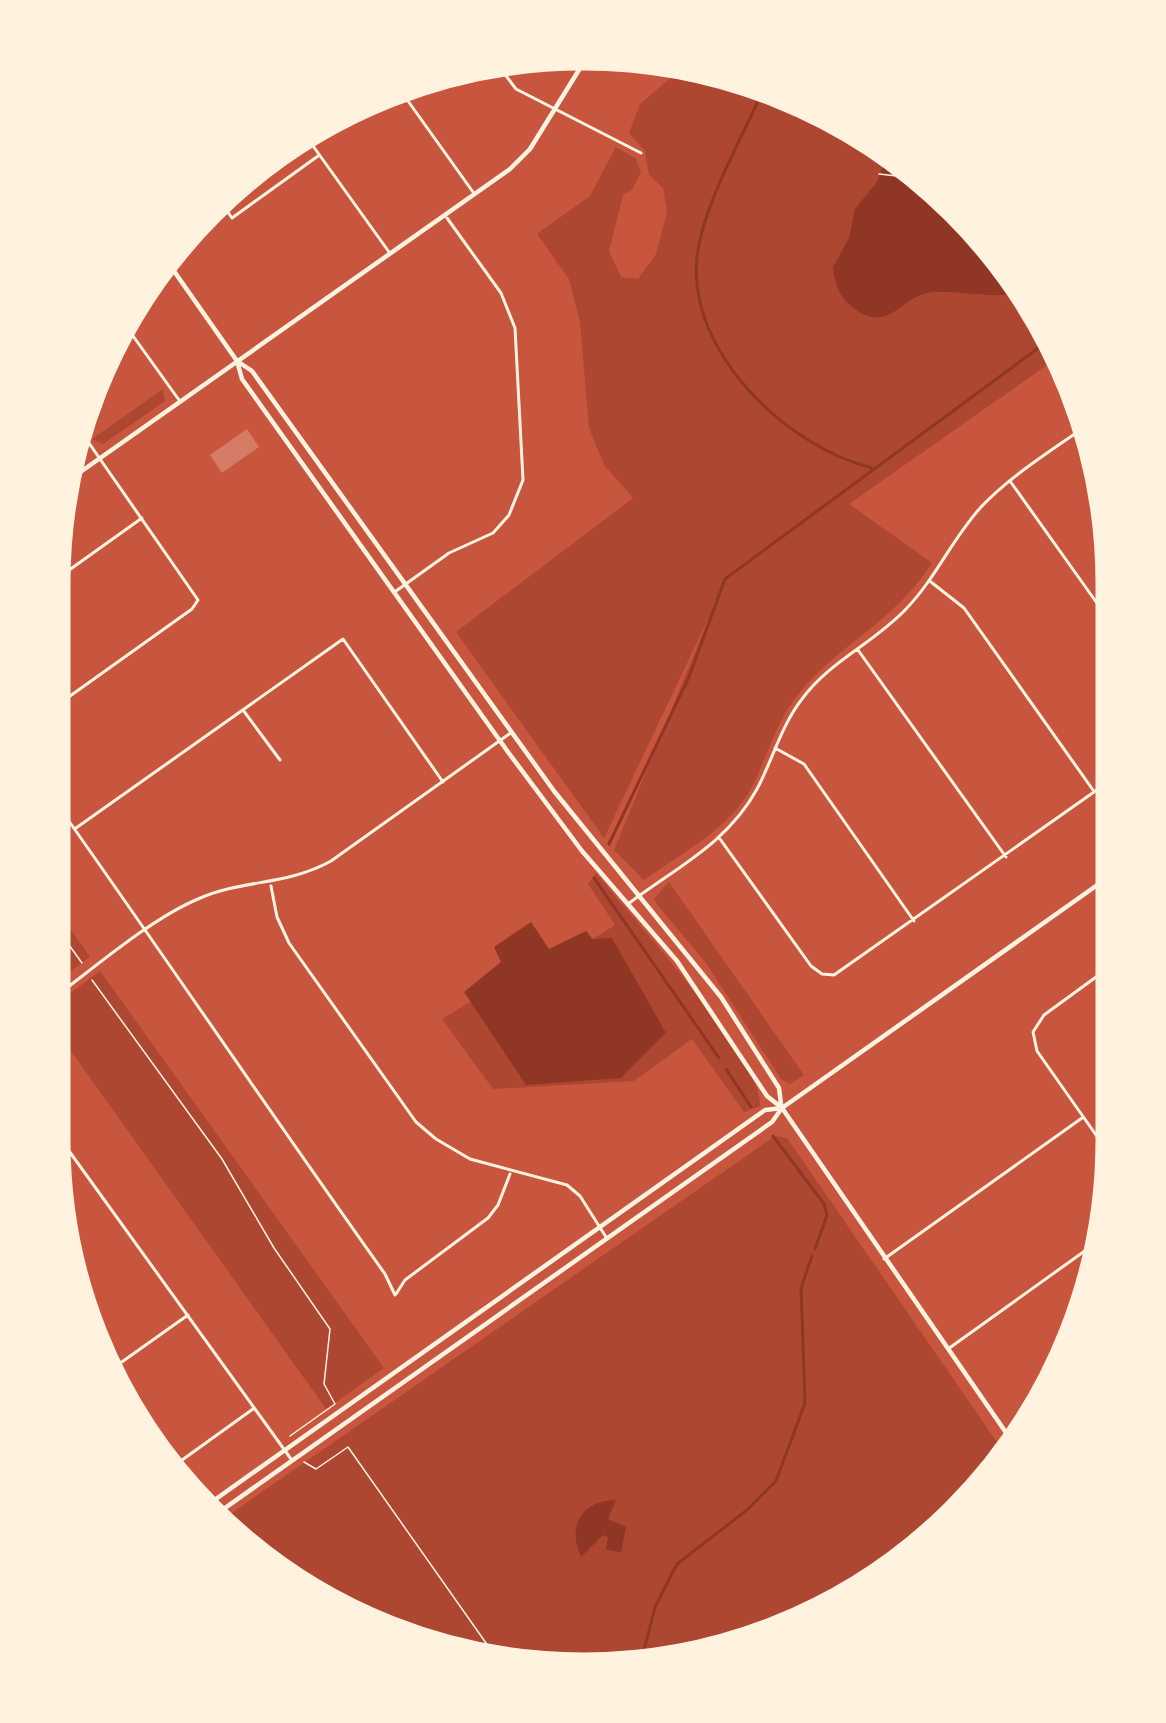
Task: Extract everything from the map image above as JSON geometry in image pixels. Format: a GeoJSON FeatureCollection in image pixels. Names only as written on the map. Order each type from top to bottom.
{"type":"FeatureCollection","features":[{"type":"Feature","properties":{"kind":"street"},"geometry":{"type":"LineString","coordinates":[[74,476],[510,169],[530,149],[581,63]]}},
{"type":"Feature","properties":{"kind":"street"},"geometry":{"type":"LineString","coordinates":[[501,70],[516,89],[641,153]]}},
{"type":"Feature","properties":{"kind":"street"},"geometry":{"type":"LineString","coordinates":[[404,95],[474,193]]}},
{"type":"Feature","properties":{"kind":"street"},"geometry":{"type":"LineString","coordinates":[[310,141],[390,253]]}},
{"type":"Feature","properties":{"kind":"street"},"geometry":{"type":"LineString","coordinates":[[224,207],[232,218],[320,155]]}},
{"type":"Feature","properties":{"kind":"street"},"geometry":{"type":"LineString","coordinates":[[394,592],[449,553],[494,533],[509,515],[523,480],[515,328],[501,293],[445,214]]}},
{"type":"Feature","properties":{"kind":"street"},"geometry":{"type":"LineString","coordinates":[[170,266],[237,361],[242,379],[394,592],[582,851],[677,961],[1009,1438]]}},
{"type":"Feature","properties":{"kind":"street"},"geometry":{"type":"LineString","coordinates":[[129,330],[180,402]]}},
{"type":"Feature","properties":{"kind":"street"},"geometry":{"type":"LineString","coordinates":[[237,361],[252,371],[512,732],[721,997],[779,1088],[782,1108]]}},
{"type":"Feature","properties":{"kind":"street"},"geometry":{"type":"LineString","coordinates":[[628,904],[719,838],[757,788],[803,697],[898,617],[956,537],[1010,481],[1080,431]]}},
{"type":"Feature","properties":{"kind":"street"},"geometry":{"type":"LineString","coordinates":[[63,701],[197,603],[196,593],[84,437]]}},
{"type":"Feature","properties":{"kind":"street"},"geometry":{"type":"LineString","coordinates":[[1010,481],[1103,612]]}},
{"type":"Feature","properties":{"kind":"street"},"geometry":{"type":"LineString","coordinates":[[63,574],[143,518]]}},
{"type":"Feature","properties":{"kind":"street"},"geometry":{"type":"LineString","coordinates":[[928,580],[964,608],[1094,792]]}},
{"type":"Feature","properties":{"kind":"street"},"geometry":{"type":"LineString","coordinates":[[75,829],[343,639],[443,782]]}},
{"type":"Feature","properties":{"kind":"street"},"geometry":{"type":"LineString","coordinates":[[857,648],[1006,857]]}},
{"type":"Feature","properties":{"kind":"street"},"geometry":{"type":"LineString","coordinates":[[243,710],[280,760]]}},
{"type":"Feature","properties":{"kind":"street"},"geometry":{"type":"LineString","coordinates":[[63,991],[198,899],[238,886],[299,878],[332,862],[512,732]]}},
{"type":"Feature","properties":{"kind":"street"},"geometry":{"type":"LineString","coordinates":[[774,747],[804,764],[914,921]]}},
{"type":"Feature","properties":{"kind":"street"},"geometry":{"type":"LineString","coordinates":[[719,838],[822,974],[844,971],[1103,786]]}},
{"type":"Feature","properties":{"kind":"street"},"geometry":{"type":"LineString","coordinates":[[63,812],[386,1274],[395,1295],[405,1280],[488,1218],[499,1205],[511,1170]]}},
{"type":"Feature","properties":{"kind":"street"},"geometry":{"type":"LineString","coordinates":[[219,1512],[1103,880]]}},
{"type":"Feature","properties":{"kind":"street"},"geometry":{"type":"LineString","coordinates":[[271,884],[277,917],[289,943],[416,1122],[458,1154],[567,1185],[580,1196],[607,1238]]}},
{"type":"Feature","properties":{"kind":"street"},"geometry":{"type":"LineString","coordinates":[[1103,972],[1044,1015],[1033,1032],[1037,1051],[1103,1145]]}},
{"type":"Feature","properties":{"kind":"street"},"geometry":{"type":"LineString","coordinates":[[210,1502],[765,1110],[782,1108]]}},
{"type":"Feature","properties":{"kind":"street"},"geometry":{"type":"LineString","coordinates":[[884,1259],[1083,1118]]}},
{"type":"Feature","properties":{"kind":"street"},"geometry":{"type":"LineString","coordinates":[[63,1143],[292,1461]]}},
{"type":"Feature","properties":{"kind":"street"},"geometry":{"type":"LineString","coordinates":[[946,1350],[1092,1246]]}},
{"type":"Feature","properties":{"kind":"street"},"geometry":{"type":"LineString","coordinates":[[115,1366],[188,1315]]}},
{"type":"Feature","properties":{"kind":"street"},"geometry":{"type":"LineString","coordinates":[[176,1464],[255,1408]]}},
{"type":"Feature","properties":{"kind":"path"},"geometry":{"type":"LineString","coordinates":[[879,174],[898,176]]}},
{"type":"Feature","properties":{"kind":"path"},"geometry":{"type":"LineString","coordinates":[[63,938],[222,1159],[274,1248],[327,1323],[331,1335],[324,1384],[334,1404],[288,1437]]}},
{"type":"Feature","properties":{"kind":"path"},"geometry":{"type":"LineString","coordinates":[[304,1460],[316,1468],[348,1447],[492,1652]]}},
{"type":"Feature","properties":{"kind":"shaded area"},"geometry":{"type":"Polygon","coordinates":[[[678,72],[684,73],[782,103],[872,151],[926,192],[974,240],[1015,294],[1053,361],[849,504],[932,563],[901,601],[816,674],[792,702],[754,783],[733,813],[644,880],[614,850],[711,613],[604,838],[456,632],[633,498],[604,465],[589,428],[580,322],[569,279],[537,234],[590,196],[616,147],[636,159],[641,172],[632,190],[623,195],[609,251],[621,277],[638,279],[656,254],[667,212],[663,188],[649,175],[645,151],[629,133],[640,104],[678,72]]]}},
{"type":"Feature","properties":{"kind":"shaded area"},"geometry":{"type":"Polygon","coordinates":[[[885,160],[900,170],[951,215],[1014,293],[922,294],[876,318],[848,303],[838,290],[833,267],[849,238],[855,209],[877,182],[885,160]]]}},
{"type":"Feature","properties":{"kind":"shaded area"},"geometry":{"type":"Polygon","coordinates":[[[163,389],[165,401],[103,444],[92,439],[163,389]]]}},
{"type":"Feature","properties":{"kind":"shaded area"},"geometry":{"type":"Polygon","coordinates":[[[596,873],[718,1023],[741,1056],[760,1106],[744,1112],[692,1039],[634,1081],[493,1089],[442,1019],[586,931],[593,939],[615,925],[588,884],[596,873]]]}},
{"type":"Feature","properties":{"kind":"shaded area"},"geometry":{"type":"Polygon","coordinates":[[[669,882],[804,1075],[790,1084],[781,1079],[706,963],[659,907],[654,899],[669,882]]]}},
{"type":"Feature","properties":{"kind":"shaded area"},"geometry":{"type":"Polygon","coordinates":[[[63,919],[90,957],[63,976],[63,919]]]}},
{"type":"Feature","properties":{"kind":"shaded area"},"geometry":{"type":"Polygon","coordinates":[[[531,922],[549,949],[586,931],[592,939],[612,938],[666,1033],[621,1078],[526,1085],[464,992],[501,962],[494,947],[531,922]]]}},
{"type":"Feature","properties":{"kind":"shaded area"},"geometry":{"type":"Polygon","coordinates":[[[100,971],[384,1368],[326,1409],[63,1040],[63,999],[100,971]]]}},
{"type":"Feature","properties":{"kind":"shaded area"},"geometry":{"type":"Polygon","coordinates":[[[775,1136],[787,1138],[1002,1449],[926,1531],[843,1590],[750,1632],[651,1656],[583,1660],[515,1656],[416,1632],[323,1590],[266,1553],[225,1517],[775,1136]]]}},
{"type":"Feature","properties":{"kind":"shaded area"},"geometry":{"type":"Polygon","coordinates":[[[616,1500],[608,1519],[626,1527],[621,1552],[606,1550],[608,1537],[603,1535],[581,1557],[576,1535],[580,1517],[594,1505],[616,1500]]]}},
{"type":"Feature","properties":{"kind":"building"},"geometry":{"type":"Polygon","coordinates":[[[247,429],[259,447],[222,473],[210,455],[247,429]]]}},
{"type":"Feature","properties":{"kind":"waterway"},"geometry":{"type":"LineString","coordinates":[[760,95],[726,167],[701,237],[698,293],[708,328],[749,390],[777,417],[807,440],[872,468]]}},
{"type":"Feature","properties":{"kind":"waterway"},"geometry":{"type":"LineString","coordinates":[[609,844],[689,677],[725,579],[1044,344]]}},
{"type":"Feature","properties":{"kind":"waterway"},"geometry":{"type":"LineString","coordinates":[[594,878],[719,1058]]}},
{"type":"Feature","properties":{"kind":"waterway"},"geometry":{"type":"LineString","coordinates":[[726,1069],[751,1107]]}},
{"type":"Feature","properties":{"kind":"waterway"},"geometry":{"type":"LineString","coordinates":[[773,1136],[824,1204],[827,1215],[815,1249]]}},
{"type":"Feature","properties":{"kind":"waterway"},"geometry":{"type":"LineString","coordinates":[[642,1657],[655,1607],[677,1564],[776,1481],[805,1403],[801,1288],[812,1256]]}},
{"type":"Feature","properties":{"kind":"waterway"},"geometry":{"type":"LineString","coordinates":[[237,1528],[244,1529],[254,1543]]}}]}
